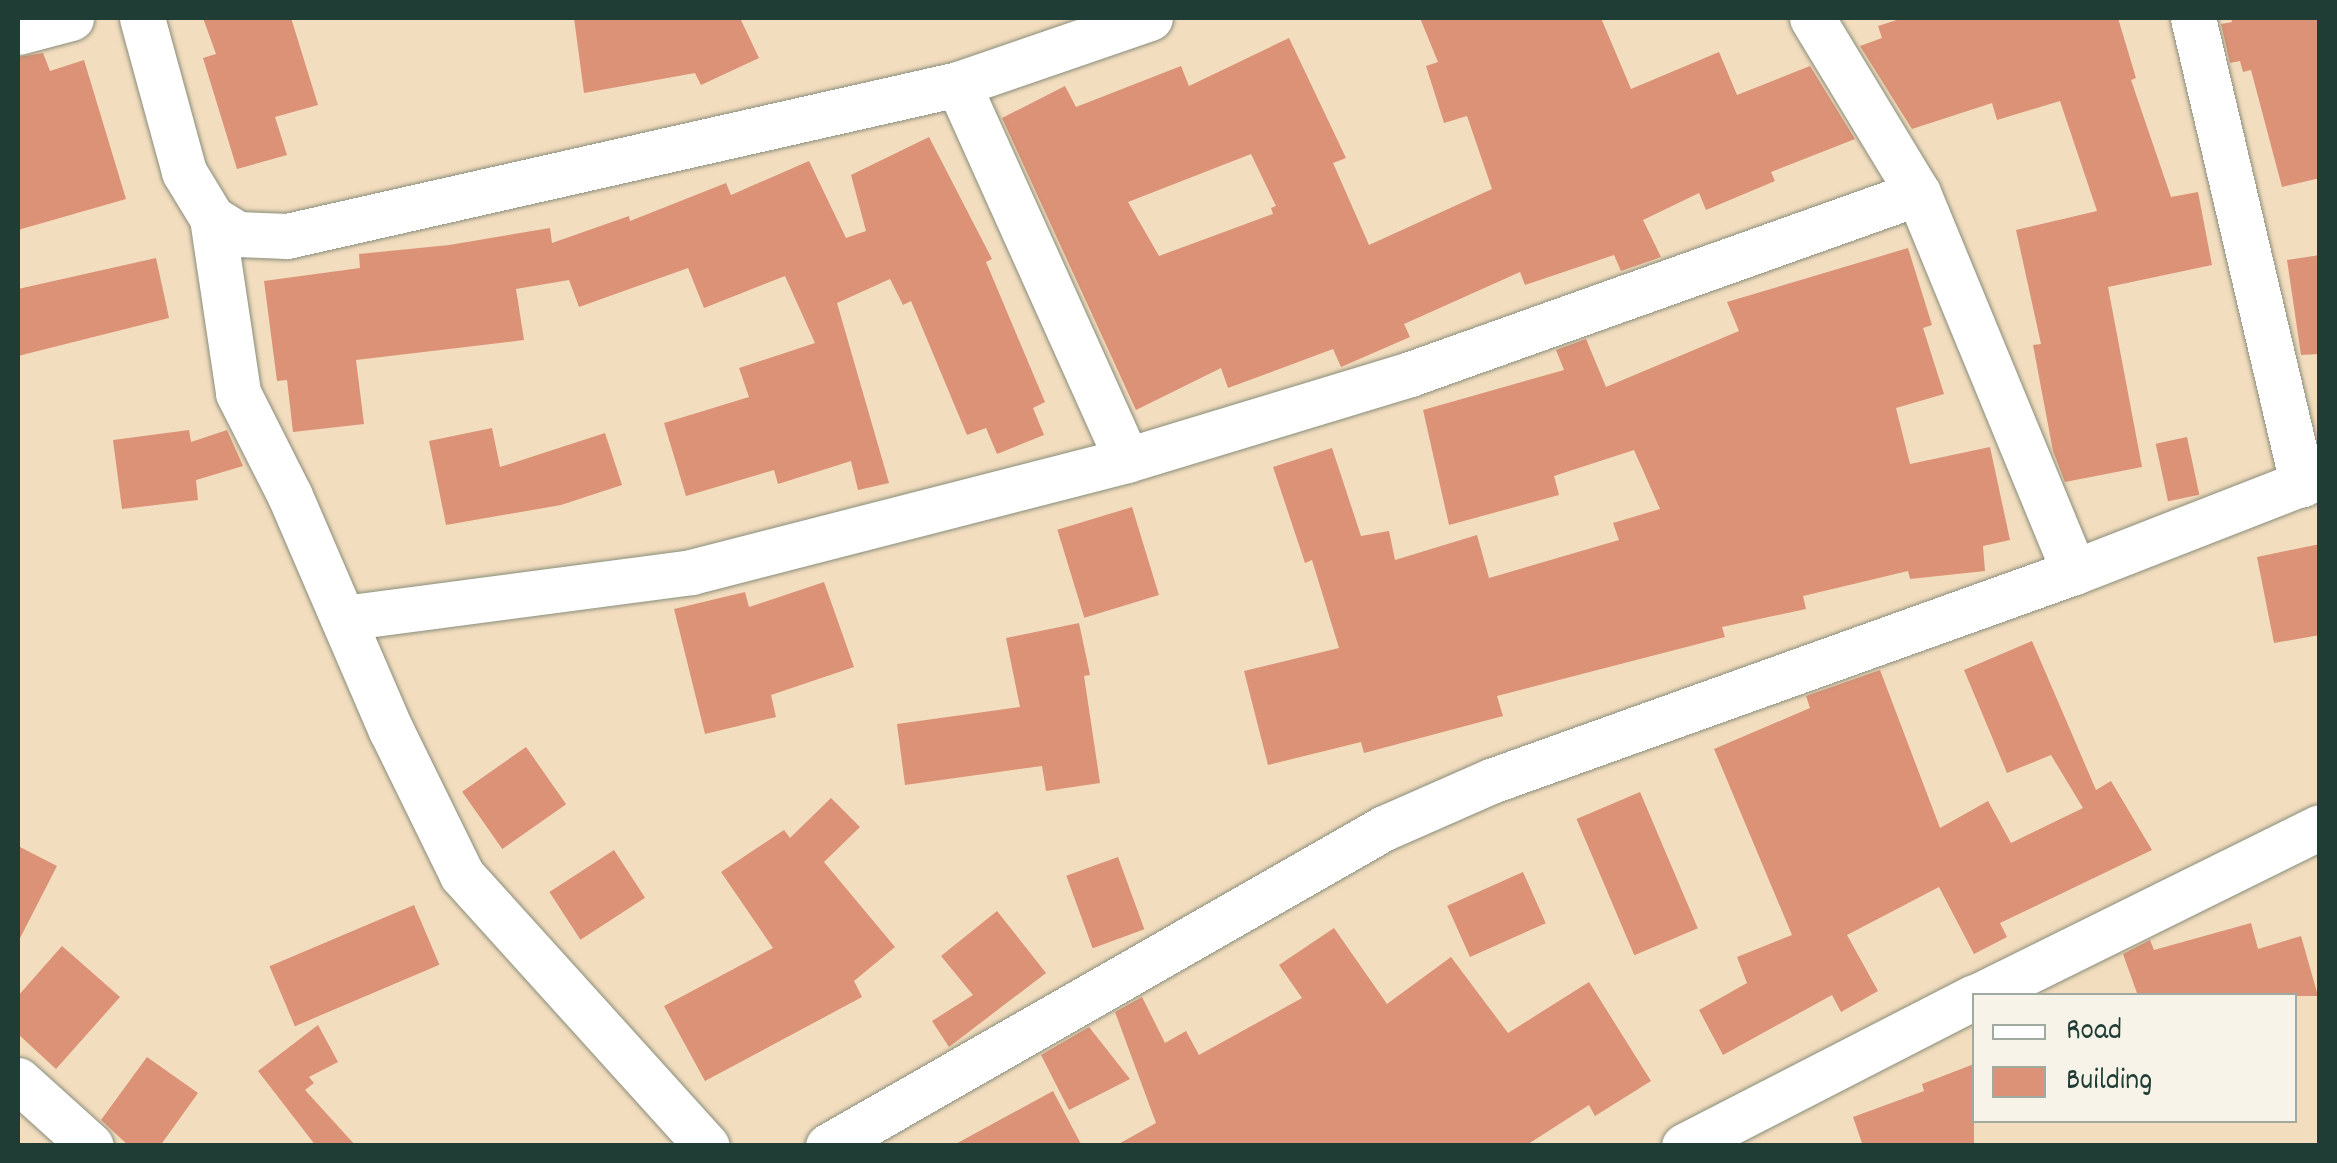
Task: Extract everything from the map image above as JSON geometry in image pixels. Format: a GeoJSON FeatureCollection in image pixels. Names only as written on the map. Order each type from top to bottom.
{"type":"FeatureCollection","features":[{"type":"Feature","properties":{"kind":"street"},"geometry":{"type":"LineString","coordinates":[[18,32],[71,18]]}},
{"type":"Feature","properties":{"kind":"street"},"geometry":{"type":"LineString","coordinates":[[142,18],[184,172],[212,218],[238,393],[290,496],[390,730],[462,876],[707,1146]]}},
{"type":"Feature","properties":{"kind":"street"},"geometry":{"type":"LineString","coordinates":[[212,218],[238,234],[287,236],[958,84],[1150,18]]}},
{"type":"Feature","properties":{"kind":"street"},"geometry":{"type":"LineString","coordinates":[[1812,18],[1918,193],[2074,572]]}},
{"type":"Feature","properties":{"kind":"street"},"geometry":{"type":"LineString","coordinates":[[828,1146],[1384,828],[1491,781],[2074,572],[2311,480],[2193,18]]}},
{"type":"Feature","properties":{"kind":"street"},"geometry":{"type":"LineString","coordinates":[[958,84],[1127,460]]}},
{"type":"Feature","properties":{"kind":"street"},"geometry":{"type":"LineString","coordinates":[[342,618],[690,572],[1127,460],[1410,374],[1918,193]]}},
{"type":"Feature","properties":{"kind":"street"},"geometry":{"type":"LineString","coordinates":[[1982,993],[2320,827]]}},
{"type":"Feature","properties":{"kind":"street"},"geometry":{"type":"LineString","coordinates":[[1684,1146],[1972,998]]}},
{"type":"Feature","properties":{"kind":"street"},"geometry":{"type":"LineString","coordinates":[[18,1080],[91,1146]]}},
{"type":"Feature","properties":{"kind":"building"},"geometry":{"type":"Polygon","coordinates":[[[203,18],[291,18],[318,105],[275,117],[287,155],[237,169],[203,58],[216,54],[203,18]]]}},
{"type":"Feature","properties":{"kind":"building"},"geometry":{"type":"Polygon","coordinates":[[[574,18],[740,18],[759,58],[701,85],[695,73],[584,93],[574,18]]]}},
{"type":"Feature","properties":{"kind":"building"},"geometry":{"type":"Polygon","coordinates":[[[1420,18],[1601,18],[1631,89],[1719,52],[1737,95],[1810,66],[1855,139],[1771,172],[1775,181],[1706,210],[1699,193],[1643,220],[1661,257],[1621,271],[1614,255],[1525,285],[1520,272],[1404,324],[1410,337],[1341,367],[1333,349],[1228,388],[1221,368],[1136,410],[1002,118],[1065,86],[1076,107],[1181,66],[1189,86],[1289,38],[1346,158],[1333,163],[1369,245],[1492,189],[1467,116],[1444,123],[1426,66],[1438,62],[1420,18]],[[1251,154],[1128,202],[1159,256],[1273,214],[1271,208],[1276,206],[1251,154]]]}},
{"type":"Feature","properties":{"kind":"building"},"geometry":{"type":"Polygon","coordinates":[[[1903,18],[2118,18],[2136,78],[2131,80],[2171,197],[2198,192],[2212,265],[2108,287],[2142,467],[2065,482],[2053,451],[2033,345],[2041,344],[2016,230],[2097,211],[2060,101],[1997,120],[1992,103],[1912,129],[1860,46],[1882,38],[1878,26],[1903,18]]]}},
{"type":"Feature","properties":{"kind":"building"},"geometry":{"type":"Polygon","coordinates":[[[2231,18],[2320,18],[2320,178],[2282,187],[2251,70],[2243,72],[2240,61],[2230,63],[2221,24],[2232,22],[2231,18]]]}},
{"type":"Feature","properties":{"kind":"building"},"geometry":{"type":"Polygon","coordinates":[[[43,53],[50,71],[84,60],[126,199],[18,230],[18,57],[43,53]]]}},
{"type":"Feature","properties":{"kind":"building"},"geometry":{"type":"Polygon","coordinates":[[[929,137],[992,259],[986,262],[1045,402],[1033,408],[1044,435],[997,454],[986,428],[967,435],[911,301],[903,305],[890,279],[837,303],[889,483],[858,490],[851,461],[778,484],[774,470],[686,496],[664,423],[749,397],[739,368],[815,343],[785,276],[704,308],[688,268],[579,307],[569,280],[516,289],[524,340],[356,360],[364,424],[293,432],[287,380],[277,381],[264,281],[360,268],[359,254],[449,245],[550,228],[552,243],[629,216],[630,221],[726,183],[731,195],[809,161],[846,238],[866,231],[851,175],[929,137]]]}},
{"type":"Feature","properties":{"kind":"building"},"geometry":{"type":"Polygon","coordinates":[[[1908,248],[1932,325],[1923,328],[1944,394],[1896,408],[1910,464],[1990,447],[2010,540],[1983,546],[1985,571],[1910,579],[1908,571],[1803,596],[1806,609],[1722,627],[1725,637],[1497,696],[1503,716],[1364,753],[1361,742],[1268,765],[1244,671],[1339,648],[1312,560],[1305,563],[1273,467],[1332,448],[1361,536],[1389,531],[1395,560],[1477,535],[1489,578],[1619,540],[1613,523],[1660,509],[1634,450],[1554,476],[1559,495],[1449,525],[1423,410],[1564,370],[1556,350],[1586,339],[1606,387],[1739,331],[1727,302],[1908,248]]]}},
{"type":"Feature","properties":{"kind":"building"},"geometry":{"type":"Polygon","coordinates":[[[2320,255],[2320,354],[2301,355],[2287,260],[2320,255]]]}},
{"type":"Feature","properties":{"kind":"building"},"geometry":{"type":"Polygon","coordinates":[[[156,258],[169,318],[18,356],[18,289],[156,258]]]}},
{"type":"Feature","properties":{"kind":"building"},"geometry":{"type":"Polygon","coordinates":[[[492,428],[500,467],[605,433],[622,485],[561,505],[446,525],[429,441],[492,428]]]}},
{"type":"Feature","properties":{"kind":"building"},"geometry":{"type":"Polygon","coordinates":[[[189,430],[191,442],[227,430],[243,466],[196,480],[198,500],[122,509],[113,440],[189,430]]]}},
{"type":"Feature","properties":{"kind":"building"},"geometry":{"type":"Polygon","coordinates":[[[2187,437],[2199,495],[2168,501],[2156,444],[2187,437]]]}},
{"type":"Feature","properties":{"kind":"building"},"geometry":{"type":"Polygon","coordinates":[[[1132,507],[1159,595],[1084,618],[1057,530],[1132,507]]]}},
{"type":"Feature","properties":{"kind":"building"},"geometry":{"type":"Polygon","coordinates":[[[2320,544],[2320,635],[2274,643],[2257,557],[2320,544]]]}},
{"type":"Feature","properties":{"kind":"building"},"geometry":{"type":"Polygon","coordinates":[[[824,582],[854,667],[771,695],[776,717],[705,734],[674,609],[745,592],[749,607],[824,582]]]}},
{"type":"Feature","properties":{"kind":"building"},"geometry":{"type":"Polygon","coordinates":[[[1079,623],[1090,675],[1084,676],[1100,783],[1046,791],[1042,766],[905,785],[897,724],[1020,707],[1006,638],[1079,623]]]}},
{"type":"Feature","properties":{"kind":"building"},"geometry":{"type":"Polygon","coordinates":[[[2032,641],[2096,790],[2111,781],[2152,850],[2000,923],[2007,937],[1974,954],[1939,887],[1847,935],[1878,991],[1841,1012],[1832,995],[1723,1055],[1699,1010],[1747,983],[1737,957],[1792,935],[1714,749],[1810,708],[1806,696],[1880,670],[1940,828],[1988,801],[2011,843],[2083,808],[2051,755],[2007,773],[1964,670],[2032,641]]]}},
{"type":"Feature","properties":{"kind":"building"},"geometry":{"type":"Polygon","coordinates":[[[526,747],[566,804],[502,849],[462,792],[526,747]]]}},
{"type":"Feature","properties":{"kind":"building"},"geometry":{"type":"Polygon","coordinates":[[[1640,792],[1698,928],[1634,955],[1576,819],[1640,792]]]}},
{"type":"Feature","properties":{"kind":"building"},"geometry":{"type":"Polygon","coordinates":[[[831,798],[860,827],[824,862],[895,947],[854,981],[862,997],[705,1081],[664,1006],[773,948],[721,872],[784,830],[790,838],[831,798]]]}},
{"type":"Feature","properties":{"kind":"building"},"geometry":{"type":"Polygon","coordinates":[[[18,846],[57,866],[18,942],[18,846]]]}},
{"type":"Feature","properties":{"kind":"building"},"geometry":{"type":"Polygon","coordinates":[[[614,850],[645,898],[580,940],[549,892],[614,850]]]}},
{"type":"Feature","properties":{"kind":"building"},"geometry":{"type":"Polygon","coordinates":[[[1118,857],[1144,929],[1093,948],[1066,876],[1118,857]]]}},
{"type":"Feature","properties":{"kind":"building"},"geometry":{"type":"Polygon","coordinates":[[[1523,872],[1546,923],[1470,957],[1447,906],[1523,872]]]}},
{"type":"Feature","properties":{"kind":"building"},"geometry":{"type":"Polygon","coordinates":[[[414,905],[439,965],[295,1026],[269,966],[414,905]]]}},
{"type":"Feature","properties":{"kind":"building"},"geometry":{"type":"Polygon","coordinates":[[[997,911],[1046,973],[949,1047],[932,1021],[973,995],[941,956],[997,911]]]}},
{"type":"Feature","properties":{"kind":"building"},"geometry":{"type":"Polygon","coordinates":[[[2251,923],[2258,949],[2301,936],[2318,996],[2137,993],[2123,954],[2150,940],[2154,950],[2251,923]]]}},
{"type":"Feature","properties":{"kind":"building"},"geometry":{"type":"Polygon","coordinates":[[[1334,928],[1387,1004],[1451,957],[1508,1033],[1589,982],[1651,1081],[1595,1116],[1589,1105],[1525,1146],[1115,1146],[1156,1123],[1115,1012],[1142,997],[1165,1043],[1186,1031],[1199,1055],[1302,998],[1279,965],[1334,928]]]}},
{"type":"Feature","properties":{"kind":"building"},"geometry":{"type":"Polygon","coordinates":[[[62,946],[120,997],[56,1069],[18,1034],[18,996],[62,946]]]}},
{"type":"Feature","properties":{"kind":"building"},"geometry":{"type":"Polygon","coordinates":[[[318,1025],[338,1062],[309,1077],[314,1083],[305,1090],[356,1146],[316,1146],[258,1071],[318,1025]]]}},
{"type":"Feature","properties":{"kind":"building"},"geometry":{"type":"Polygon","coordinates":[[[1089,1027],[1130,1079],[1069,1110],[1041,1055],[1089,1027]]]}},
{"type":"Feature","properties":{"kind":"building"},"geometry":{"type":"Polygon","coordinates":[[[147,1057],[198,1093],[160,1146],[129,1146],[101,1120],[147,1057]]]}},
{"type":"Feature","properties":{"kind":"building"},"geometry":{"type":"Polygon","coordinates":[[[1972,1065],[1974,1146],[1863,1146],[1853,1117],[1924,1091],[1922,1084],[1972,1065]]]}},
{"type":"Feature","properties":{"kind":"building"},"geometry":{"type":"Polygon","coordinates":[[[1053,1091],[1082,1146],[952,1146],[1053,1091]]]}}]}
